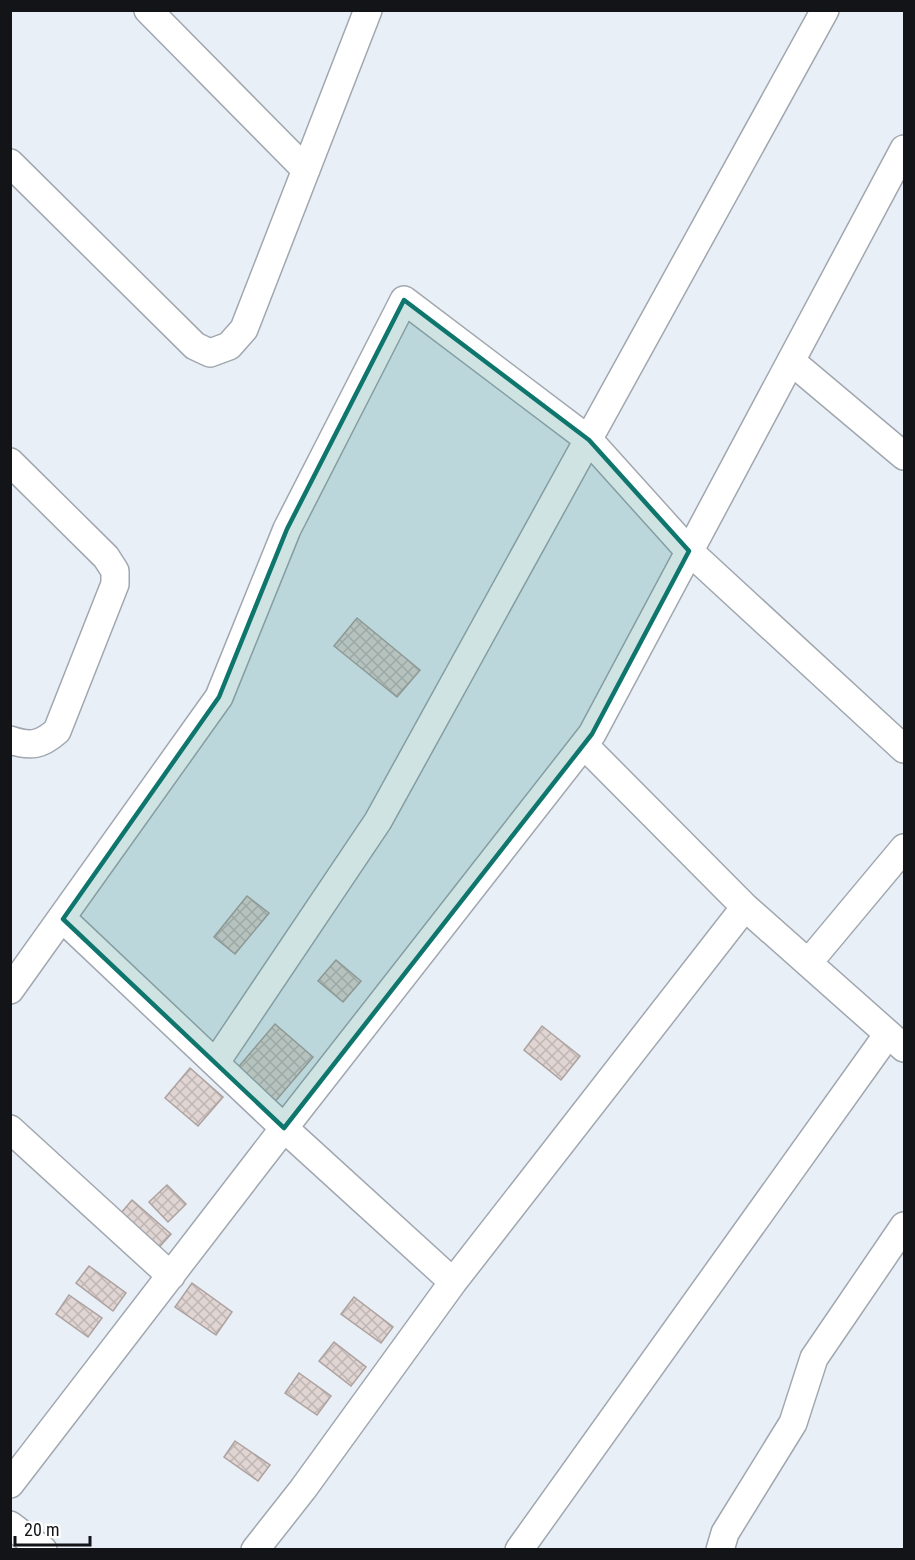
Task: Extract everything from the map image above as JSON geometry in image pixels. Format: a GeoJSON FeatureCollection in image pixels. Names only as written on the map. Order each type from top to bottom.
{"type":"FeatureCollection","features":[{"type":"Feature","properties":{"kind":"street"},"geometry":{"type":"LineString","coordinates":[[148,10],[306,170]]}},
{"type":"Feature","properties":{"kind":"street"},"geometry":{"type":"LineString","coordinates":[[10,162],[195,346],[210,353],[229,346],[244,328],[368,10]]}},
{"type":"Feature","properties":{"kind":"street"},"geometry":{"type":"LineString","coordinates":[[216,1062],[378,821],[825,10]]}},
{"type":"Feature","properties":{"kind":"street"},"geometry":{"type":"LineString","coordinates":[[10,1484],[592,734],[904,149]]}},
{"type":"Feature","properties":{"kind":"street"},"geometry":{"type":"LineString","coordinates":[[10,990],[63,919],[219,697],[287,529],[404,300],[589,440],[689,551],[904,749]]}},
{"type":"Feature","properties":{"kind":"street"},"geometry":{"type":"LineString","coordinates":[[791,361],[904,456]]}},
{"type":"Feature","properties":{"kind":"street"},"geometry":{"type":"LineString","coordinates":[[10,462],[106,557],[115,572],[115,584],[57,731],[45,742],[24,745],[10,740]]}},
{"type":"Feature","properties":{"kind":"street"},"geometry":{"type":"LineString","coordinates":[[519,1550],[896,1041],[745,907],[584,745]]}},
{"type":"Feature","properties":{"kind":"street"},"geometry":{"type":"LineString","coordinates":[[808,963],[904,848]]}},
{"type":"Feature","properties":{"kind":"street"},"geometry":{"type":"LineString","coordinates":[[255,1550],[303,1489],[453,1282],[745,907]]}},
{"type":"Feature","properties":{"kind":"street"},"geometry":{"type":"LineString","coordinates":[[63,919],[284,1128],[453,1282]]}},
{"type":"Feature","properties":{"kind":"street"},"geometry":{"type":"LineString","coordinates":[[10,1129],[171,1276]]}},
{"type":"Feature","properties":{"kind":"street"},"geometry":{"type":"LineString","coordinates":[[720,1550],[725,1533],[794,1423],[814,1358],[904,1226]]}},
{"type":"Feature","properties":{"kind":"street"},"geometry":{"type":"LineString","coordinates":[[10,1525],[43,1550]]}},
{"type":"Feature","properties":{"kind":"highlighted area"},"geometry":{"type":"Polygon","coordinates":[[[404,300],[589,440],[689,551],[592,734],[284,1128],[63,919],[219,697],[287,529],[404,300]]]}},
{"type":"Feature","properties":{"kind":"building"},"geometry":{"type":"Polygon","coordinates":[[[357,618],[420,670],[397,697],[334,646],[357,618]]]}},
{"type":"Feature","properties":{"kind":"building"},"geometry":{"type":"Polygon","coordinates":[[[247,896],[269,913],[235,954],[214,937],[247,896]]]}},
{"type":"Feature","properties":{"kind":"building"},"geometry":{"type":"Polygon","coordinates":[[[336,960],[361,981],[343,1002],[318,981],[336,960]]]}},
{"type":"Feature","properties":{"kind":"building"},"geometry":{"type":"Polygon","coordinates":[[[275,1024],[313,1057],[273,1104],[235,1071],[275,1024]]]}},
{"type":"Feature","properties":{"kind":"building"},"geometry":{"type":"Polygon","coordinates":[[[542,1026],[580,1056],[561,1080],[524,1050],[542,1026]]]}},
{"type":"Feature","properties":{"kind":"building"},"geometry":{"type":"Polygon","coordinates":[[[190,1068],[223,1097],[198,1126],[165,1098],[190,1068]]]}},
{"type":"Feature","properties":{"kind":"building"},"geometry":{"type":"Polygon","coordinates":[[[167,1185],[186,1204],[168,1222],[149,1202],[167,1185]]]}},
{"type":"Feature","properties":{"kind":"building"},"geometry":{"type":"Polygon","coordinates":[[[132,1200],[171,1234],[154,1253],[116,1219],[132,1200]]]}},
{"type":"Feature","properties":{"kind":"building"},"geometry":{"type":"Polygon","coordinates":[[[89,1266],[126,1293],[113,1311],[76,1283],[89,1266]]]}},
{"type":"Feature","properties":{"kind":"building"},"geometry":{"type":"Polygon","coordinates":[[[192,1283],[232,1312],[216,1335],[175,1307],[192,1283]]]}},
{"type":"Feature","properties":{"kind":"building"},"geometry":{"type":"Polygon","coordinates":[[[69,1295],[102,1318],[88,1337],[56,1314],[69,1295]]]}},
{"type":"Feature","properties":{"kind":"building"},"geometry":{"type":"Polygon","coordinates":[[[354,1297],[393,1327],[381,1343],[341,1314],[354,1297]]]}},
{"type":"Feature","properties":{"kind":"building"},"geometry":{"type":"Polygon","coordinates":[[[334,1342],[366,1367],[351,1386],[319,1361],[334,1342]]]}},
{"type":"Feature","properties":{"kind":"building"},"geometry":{"type":"Polygon","coordinates":[[[299,1373],[331,1396],[317,1415],[285,1393],[299,1373]]]}},
{"type":"Feature","properties":{"kind":"building"},"geometry":{"type":"Polygon","coordinates":[[[235,1441],[270,1465],[258,1481],[224,1457],[235,1441]]]}}]}
